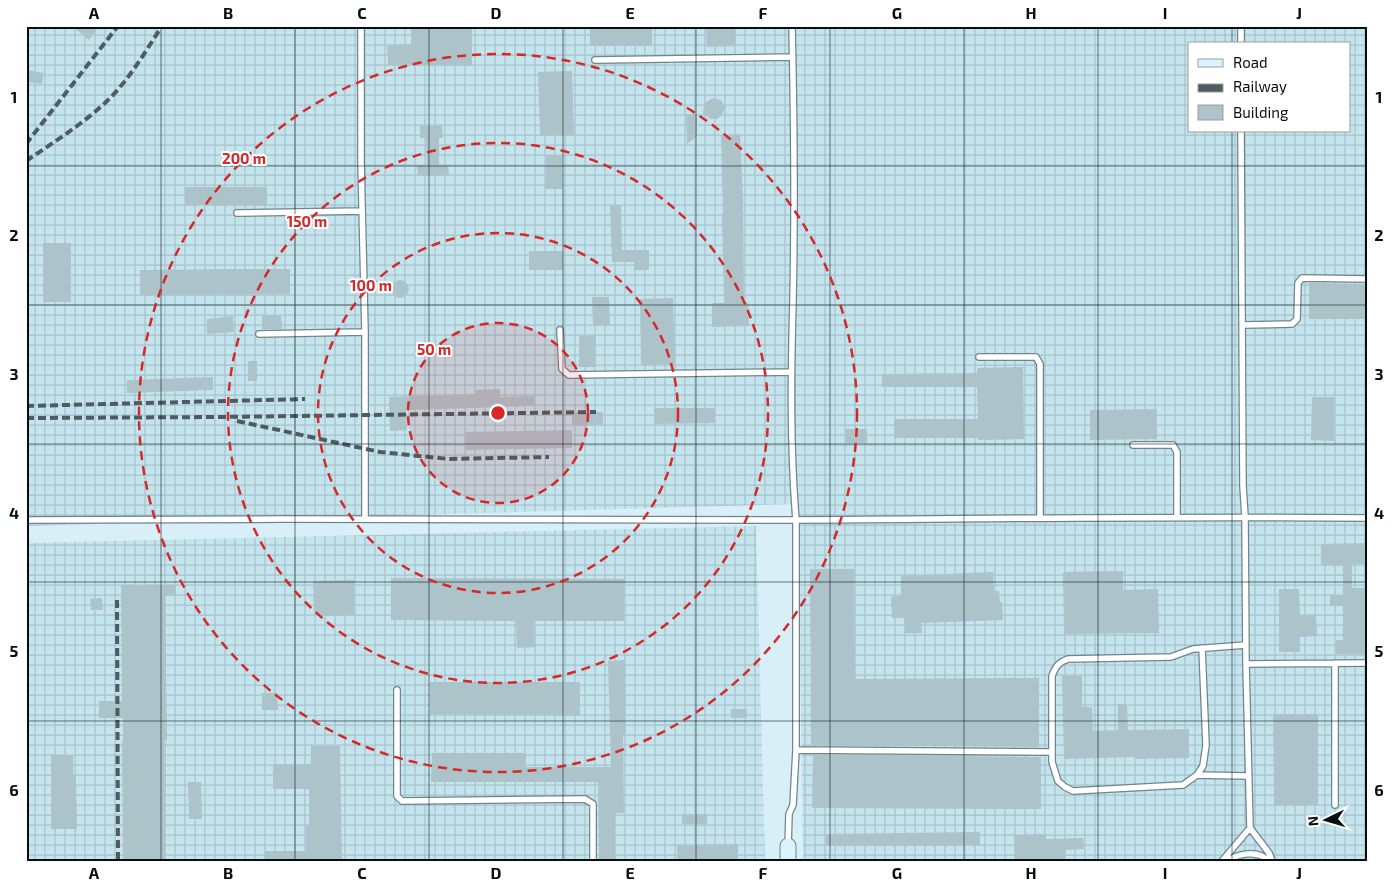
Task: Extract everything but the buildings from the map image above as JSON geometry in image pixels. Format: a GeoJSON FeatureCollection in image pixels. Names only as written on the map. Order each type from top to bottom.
{"type":"FeatureCollection","features":[{"type":"Feature","properties":{"kind":"lane"},"geometry":{"type":"LineString","coordinates":[[361,26],[365,332],[365,519]]}},
{"type":"Feature","properties":{"kind":"lane"},"geometry":{"type":"LineString","coordinates":[[788,853],[789,814],[793,804],[796,750],[796,520],[793,484],[791,372],[792,26]]}},
{"type":"Feature","properties":{"kind":"lane"},"geometry":{"type":"LineString","coordinates":[[1241,26],[1241,42]]}},
{"type":"Feature","properties":{"kind":"lane"},"geometry":{"type":"LineString","coordinates":[[595,60],[793,57]]}},
{"type":"Feature","properties":{"kind":"lane"},"geometry":{"type":"LineString","coordinates":[[1241,132],[1243,486],[1250,828],[1269,853],[1270,861]]}},
{"type":"Feature","properties":{"kind":"lane"},"geometry":{"type":"LineString","coordinates":[[236,214],[362,211]]}},
{"type":"Feature","properties":{"kind":"lane"},"geometry":{"type":"LineString","coordinates":[[1242,325],[1292,324],[1297,320],[1298,283],[1302,278],[1367,279]]}},
{"type":"Feature","properties":{"kind":"lane"},"geometry":{"type":"LineString","coordinates":[[560,330],[562,369],[569,374],[791,372]]}},
{"type":"Feature","properties":{"kind":"lane"},"geometry":{"type":"LineString","coordinates":[[259,334],[365,332]]}},
{"type":"Feature","properties":{"kind":"lane"},"geometry":{"type":"LineString","coordinates":[[980,357],[1036,357],[1040,364],[1040,518]]}},
{"type":"Feature","properties":{"kind":"lane"},"geometry":{"type":"LineString","coordinates":[[1133,445],[1173,445],[1177,452],[1177,517]]}},
{"type":"Feature","properties":{"kind":"lane"},"geometry":{"type":"LineString","coordinates":[[26,520],[1367,518]]}},
{"type":"Feature","properties":{"kind":"lane"},"geometry":{"type":"LineString","coordinates":[[1202,648],[1206,745],[1203,766],[1198,775],[1183,785],[1073,791],[1058,782],[1052,762],[1052,676],[1055,668],[1062,661],[1068,659],[1171,657],[1193,649],[1202,648],[1246,645]]}},
{"type":"Feature","properties":{"kind":"lane"},"geometry":{"type":"LineString","coordinates":[[1335,663],[1335,805]]}},
{"type":"Feature","properties":{"kind":"lane"},"geometry":{"type":"LineString","coordinates":[[1246,664],[1367,663]]}},
{"type":"Feature","properties":{"kind":"lane"},"geometry":{"type":"LineString","coordinates":[[397,690],[398,796],[402,801],[585,799],[593,804],[592,861]]}},
{"type":"Feature","properties":{"kind":"lane"},"geometry":{"type":"LineString","coordinates":[[796,750],[1052,752]]}},
{"type":"Feature","properties":{"kind":"lane"},"geometry":{"type":"LineString","coordinates":[[1198,775],[1248,776]]}},
{"type":"Feature","properties":{"kind":"lane"},"geometry":{"type":"LineString","coordinates":[[1222,861],[1250,828]]}},
{"type":"Feature","properties":{"kind":"lane"},"geometry":{"type":"LineString","coordinates":[[1227,861],[1241,854],[1256,854],[1270,861]]}},
{"type":"Feature","properties":{"kind":"shaded area"},"geometry":{"type":"Polygon","coordinates":[[[26,26],[1367,26],[1367,861],[803,861],[798,504],[26,526],[26,26]]]}},
{"type":"Feature","properties":{"kind":"shaded area"},"geometry":{"type":"Polygon","coordinates":[[[756,526],[765,861],[26,861],[26,543],[756,526]]]}},
{"type":"Feature","properties":{"kind":"railway"},"geometry":{"type":"LineString","coordinates":[[26,144],[118,26]]}},
{"type":"Feature","properties":{"kind":"railway"},"geometry":{"type":"LineString","coordinates":[[26,161],[58,140],[107,101],[130,75],[162,26]]}},
{"type":"Feature","properties":{"kind":"railway"},"geometry":{"type":"LineString","coordinates":[[26,406],[305,399]]}},
{"type":"Feature","properties":{"kind":"railway"},"geometry":{"type":"LineString","coordinates":[[26,418],[596,412]]}},
{"type":"Feature","properties":{"kind":"railway"},"geometry":{"type":"LineString","coordinates":[[237,421],[380,452],[449,459],[549,457]]}},
{"type":"Feature","properties":{"kind":"railway"},"geometry":{"type":"LineString","coordinates":[[117,600],[118,861]]}}]}
